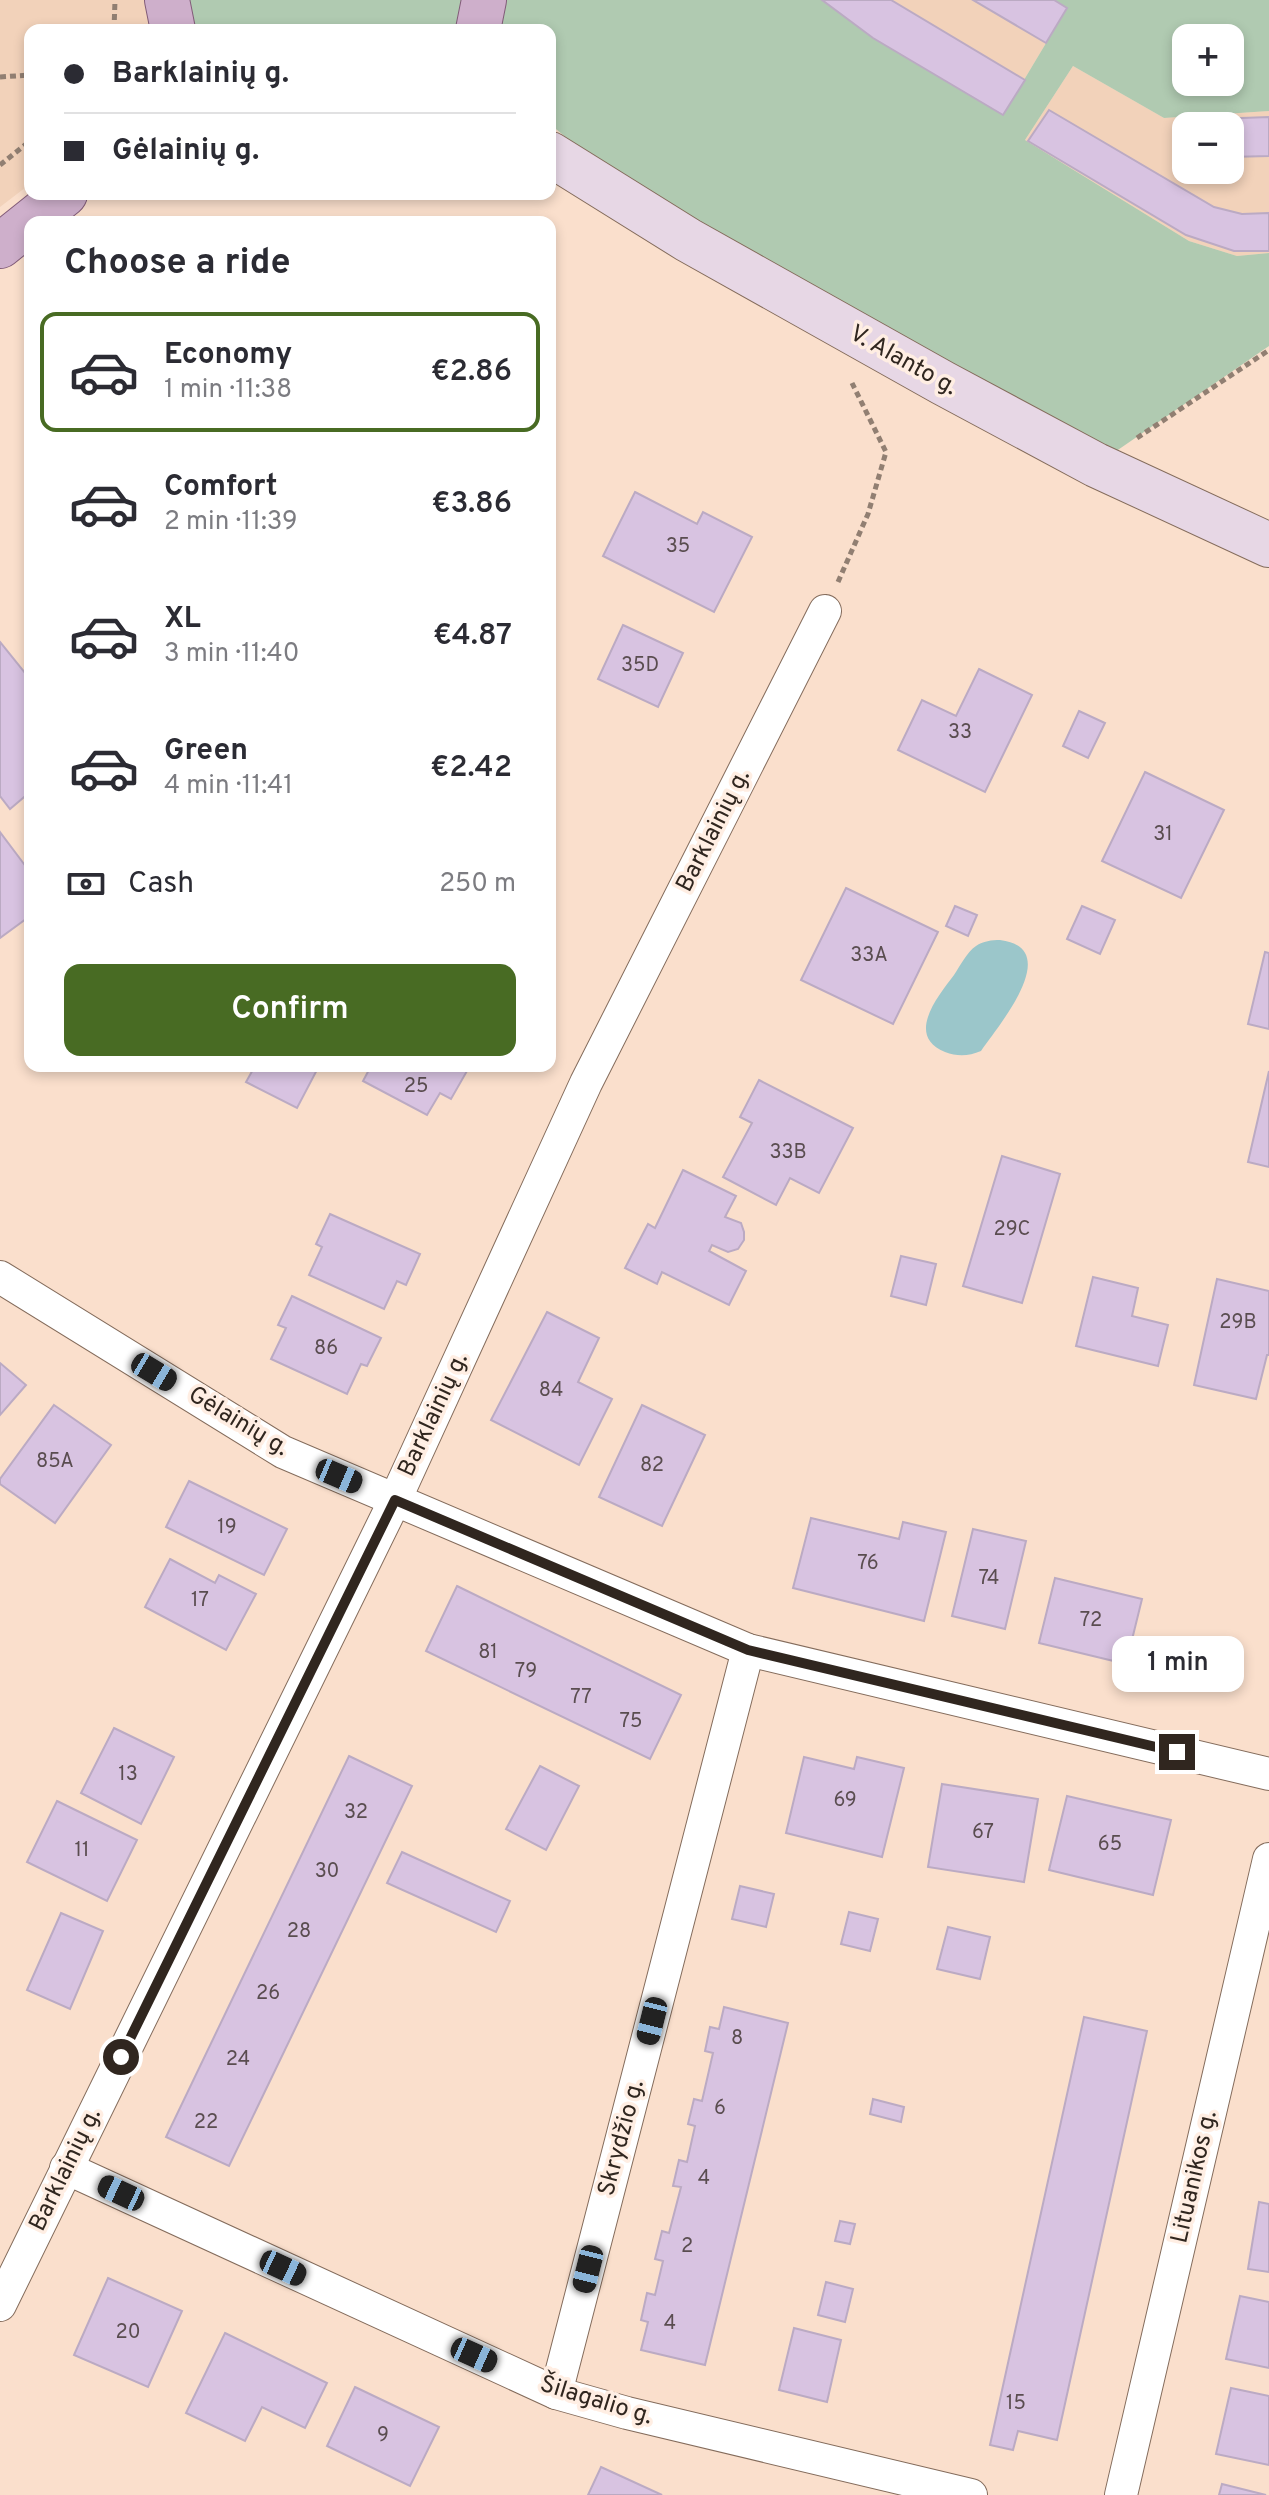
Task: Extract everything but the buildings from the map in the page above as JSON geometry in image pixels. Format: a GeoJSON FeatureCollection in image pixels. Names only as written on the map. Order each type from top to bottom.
{"type":"FeatureCollection","features":[{"type":"Feature","properties":{"kind":"main road"},"geometry":{"type":"LineString","coordinates":[[167,0],[172,24]]}},
{"type":"Feature","properties":{"kind":"main road"},"geometry":{"type":"LineString","coordinates":[[479,24],[484,0]]}},
{"type":"Feature","properties":{"kind":"main road","name":"V. Alanto g."},"geometry":{"type":"LineString","coordinates":[[556,158],[702,248],[930,376],[1096,465],[1269,545]]}},
{"type":"Feature","properties":{"kind":"main road"},"geometry":{"type":"LineString","coordinates":[[38,216],[58,200]]}},
{"type":"Feature","properties":{"kind":"main road"},"geometry":{"type":"LineString","coordinates":[[0,246],[24,227]]}},
{"type":"Feature","properties":{"kind":"street","name":"Barklainių g."},"geometry":{"type":"LineString","coordinates":[[0,2305],[395,1500],[586,1083],[825,611]]}},
{"type":"Feature","properties":{"kind":"street","name":"Gėlainių g."},"geometry":{"type":"LineString","coordinates":[[0,1277],[283,1452],[748,1650],[1269,1774]]}},
{"type":"Feature","properties":{"kind":"street","name":"Skrydžio g."},"geometry":{"type":"LineString","coordinates":[[556,2393],[748,1650]]}},
{"type":"Feature","properties":{"kind":"street","name":"Lituanikos g."},"geometry":{"type":"LineString","coordinates":[[1121,2495],[1269,1859]]}},
{"type":"Feature","properties":{"kind":"street","name":"Šilagalio g."},"geometry":{"type":"LineString","coordinates":[[66,2168],[556,2393],[627,2413],[971,2495]]}},
{"type":"Feature","properties":{"kind":"path"},"geometry":{"type":"LineString","coordinates":[[114,24],[115,0]]}},
{"type":"Feature","properties":{"kind":"path"},"geometry":{"type":"LineString","coordinates":[[0,77],[24,75]]}},
{"type":"Feature","properties":{"kind":"path"},"geometry":{"type":"LineString","coordinates":[[0,165],[24,146]]}},
{"type":"Feature","properties":{"kind":"path"},"geometry":{"type":"LineString","coordinates":[[1096,465],[1269,350]]}},
{"type":"Feature","properties":{"kind":"path"},"geometry":{"type":"LineString","coordinates":[[825,611],[868,514],[886,452],[852,383]]}},
{"type":"Feature","properties":{"kind":"shaded area"},"geometry":{"type":"Polygon","coordinates":[[[0,0],[151,0],[155,24],[24,24],[24,189],[0,207],[0,0]]]}},
{"type":"Feature","properties":{"kind":"shaded area"},"geometry":{"type":"Polygon","coordinates":[[[822,0],[1054,0],[1067,8],[1003,115],[873,38],[822,0]]]}},
{"type":"Feature","properties":{"kind":"shaded area"},"geometry":{"type":"Polygon","coordinates":[[[1073,66],[1164,118],[1172,117],[1172,184],[1244,184],[1244,113],[1269,111],[1269,253],[1237,256],[1189,241],[1025,140],[1073,66]]]}},
{"type":"Feature","properties":{"kind":"green space"},"geometry":{"type":"Polygon","coordinates":[[[188,0],[468,0],[463,24],[193,24],[188,0]]]}},
{"type":"Feature","properties":{"kind":"green space"},"geometry":{"type":"Polygon","coordinates":[[[504,0],[822,0],[873,38],[1003,115],[1067,8],[1054,0],[1269,0],[1269,111],[1172,112],[1172,117],[1164,118],[1073,66],[1025,140],[1189,241],[1237,256],[1269,253],[1269,346],[1096,465],[688,240],[556,129],[556,24],[502,24],[504,0]]]}},
{"type":"Feature","properties":{"kind":"water"},"geometry":{"type":"Polygon","coordinates":[[[1000,940],[1019,946],[1027,957],[1027,972],[1021,989],[981,1051],[963,1055],[945,1052],[933,1045],[927,1036],[928,1015],[973,949],[985,942],[1000,940]]]}},
{"type":"Feature","properties":{"kind":"route"},"geometry":{"type":"LineString","coordinates":[[121,2057],[395,1500],[748,1650],[1177,1752]]}}]}
